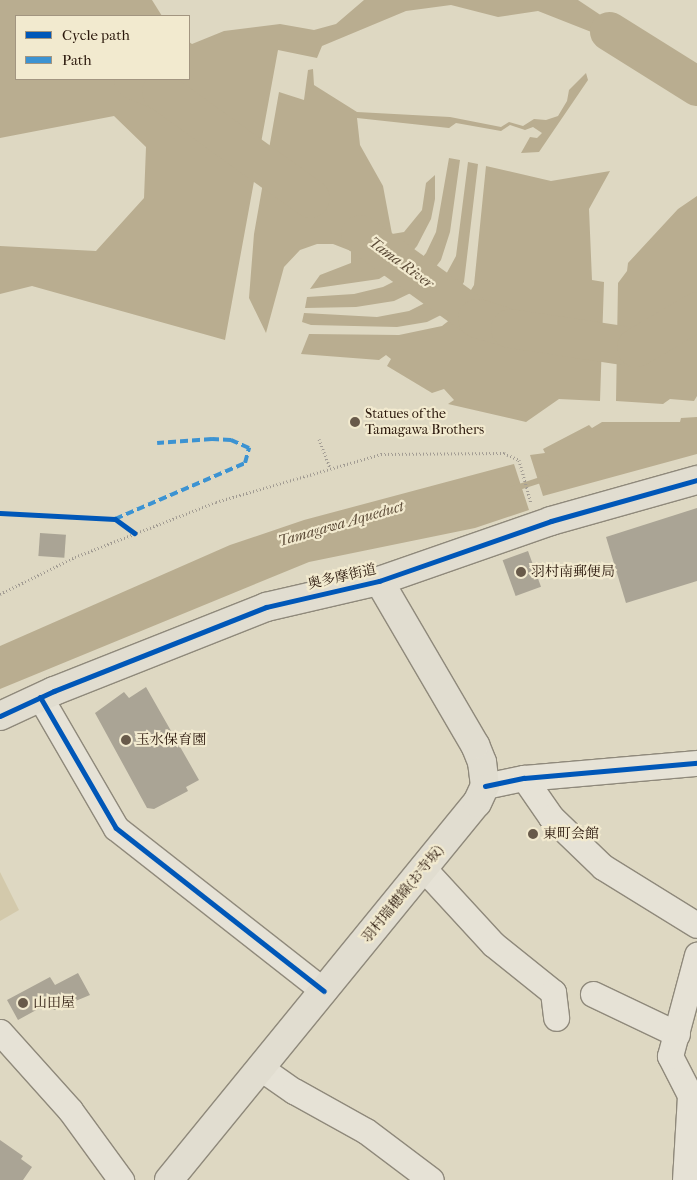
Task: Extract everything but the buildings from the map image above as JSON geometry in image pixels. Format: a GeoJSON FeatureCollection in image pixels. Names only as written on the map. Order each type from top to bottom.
{"type":"FeatureCollection","features":[{"type":"Feature","properties":{"kind":"main road","name":"奥多摩街道"},"geometry":{"type":"LineString","coordinates":[[0,716],[40,697],[266,607],[379,581],[513,533],[697,480]]}},
{"type":"Feature","properties":{"kind":"main road"},"geometry":{"type":"LineString","coordinates":[[379,581],[475,745],[482,762],[485,786]]}},
{"type":"Feature","properties":{"kind":"main road","name":"羽村瑞穂線(お寺坂)"},"geometry":{"type":"LineString","coordinates":[[169,1180],[262,1069],[477,803],[485,786]]}},
{"type":"Feature","properties":{"kind":"street"},"geometry":{"type":"LineString","coordinates":[[40,697],[116,828],[324,991]]}},
{"type":"Feature","properties":{"kind":"street"},"geometry":{"type":"LineString","coordinates":[[485,786],[524,778],[697,763]]}},
{"type":"Feature","properties":{"kind":"street"},"geometry":{"type":"LineString","coordinates":[[524,778],[551,817],[604,867],[697,926]]}},
{"type":"Feature","properties":{"kind":"street"},"geometry":{"type":"LineString","coordinates":[[424,869],[493,944],[553,992],[556,1018]]}},
{"type":"Feature","properties":{"kind":"street"},"geometry":{"type":"LineString","coordinates":[[685,1180],[690,1096],[670,1056],[696,962]]}},
{"type":"Feature","properties":{"kind":"street"},"geometry":{"type":"LineString","coordinates":[[593,994],[677,1034]]}},
{"type":"Feature","properties":{"kind":"street"},"geometry":{"type":"LineString","coordinates":[[0,1032],[70,1110],[121,1180]]}},
{"type":"Feature","properties":{"kind":"street"},"geometry":{"type":"LineString","coordinates":[[262,1069],[294,1091],[366,1132],[430,1180]]}},
{"type":"Feature","properties":{"kind":"path"},"geometry":{"type":"LineString","coordinates":[[318,440],[330,467]]}},
{"type":"Feature","properties":{"kind":"path"},"geometry":{"type":"LineString","coordinates":[[0,594],[76,556],[216,502],[330,467],[380,454],[504,453],[519,460],[533,510]]}},
{"type":"Feature","properties":{"kind":"path"},"geometry":{"type":"LineString","coordinates":[[128,528],[134,533]]}},
{"type":"Feature","properties":{"kind":"shaded area"},"geometry":{"type":"Polygon","coordinates":[[[0,872],[19,910],[0,921],[0,872]]]}},
{"type":"Feature","properties":{"kind":"water"},"geometry":{"type":"Polygon","coordinates":[[[0,0],[152,0],[161,15],[15,15],[15,80],[190,80],[190,43],[192,44],[224,31],[280,24],[314,30],[336,24],[364,0],[578,0],[614,24],[604,37],[538,11],[498,17],[451,5],[406,11],[322,46],[317,58],[278,50],[225,340],[32,286],[0,294],[0,246],[96,251],[144,198],[146,147],[114,116],[0,138],[0,0]]]}},
{"type":"Feature","properties":{"kind":"water"},"geometry":{"type":"Polygon","coordinates":[[[313,69],[314,85],[357,112],[450,117],[501,127],[509,122],[523,126],[534,119],[546,120],[558,116],[567,101],[569,90],[586,73],[588,80],[539,152],[521,153],[530,137],[537,138],[542,133],[533,127],[525,130],[510,125],[501,131],[456,123],[449,128],[357,118],[360,145],[383,186],[392,234],[404,232],[422,210],[426,183],[435,175],[435,199],[431,219],[417,246],[400,266],[379,279],[310,289],[320,275],[351,263],[351,251],[333,244],[317,244],[300,250],[284,267],[266,333],[249,298],[254,234],[279,92],[304,100],[308,70],[313,69]]]}},
{"type":"Feature","properties":{"kind":"water"},"geometry":{"type":"Polygon","coordinates":[[[449,158],[460,160],[450,232],[441,260],[419,289],[394,301],[356,307],[305,308],[307,297],[354,294],[383,287],[409,274],[426,253],[436,232],[449,158]]]}},
{"type":"Feature","properties":{"kind":"water"},"geometry":{"type":"Polygon","coordinates":[[[468,162],[478,164],[464,282],[443,314],[427,322],[397,327],[311,325],[302,322],[304,313],[377,317],[409,311],[423,304],[437,291],[456,256],[468,162]]]}},
{"type":"Feature","properties":{"kind":"water"},"geometry":{"type":"Polygon","coordinates":[[[486,166],[551,181],[610,171],[589,209],[592,280],[604,282],[600,401],[559,399],[526,422],[448,404],[454,400],[444,389],[432,393],[387,366],[391,359],[386,355],[379,360],[301,354],[309,334],[399,335],[442,326],[456,315],[474,285],[486,166]]]}},
{"type":"Feature","properties":{"kind":"water"},"geometry":{"type":"Polygon","coordinates":[[[697,196],[697,396],[694,401],[670,399],[663,404],[616,401],[618,283],[627,271],[628,263],[678,209],[697,196]]]}},
{"type":"Feature","properties":{"kind":"water"},"geometry":{"type":"Polygon","coordinates":[[[697,417],[697,454],[543,496],[530,455],[545,453],[543,449],[589,425],[592,428],[602,422],[680,422],[681,418],[697,417]]]}},
{"type":"Feature","properties":{"kind":"water"},"geometry":{"type":"Polygon","coordinates":[[[514,464],[529,510],[475,528],[309,562],[0,689],[0,646],[230,545],[304,520],[514,464]]]}},
{"type":"Feature","properties":{"kind":"waterway"},"geometry":{"type":"LineString","coordinates":[[609,31],[697,86]]}},
{"type":"Feature","properties":{"kind":"waterway","name":"Tama River"},"geometry":{"type":"LineString","coordinates":[[135,80],[161,91],[310,198]]}},
{"type":"Feature","properties":{"kind":"waterway","name":"Tama River"},"geometry":{"type":"LineString","coordinates":[[360,234],[477,318],[510,328],[636,347],[697,311]]}},
{"type":"Feature","properties":{"kind":"waterway","name":"Tamagawa Aqueduct"},"geometry":{"type":"LineString","coordinates":[[513,489],[546,478]]}},
{"type":"Feature","properties":{"kind":"marked path"},"geometry":{"type":"LineString","coordinates":[[115,519],[245,463],[249,448],[231,440],[212,439],[157,443]]}},
{"type":"Feature","properties":{"kind":"cycle path"},"geometry":{"type":"LineString","coordinates":[[0,716],[54,691],[266,607],[379,581],[551,521],[697,480]]}},
{"type":"Feature","properties":{"kind":"cycle path"},"geometry":{"type":"LineString","coordinates":[[0,513],[115,519],[134,533]]}},
{"type":"Feature","properties":{"kind":"cycle path"},"geometry":{"type":"LineString","coordinates":[[40,697],[116,828],[324,991]]}},
{"type":"Feature","properties":{"kind":"cycle path"},"geometry":{"type":"LineString","coordinates":[[485,786],[524,778],[697,763]]}},
{"type":"Feature","properties":{"kind":"place","name":"Statues of the Tamagawa Brothers"},"geometry":{"type":"Point","coordinates":[355,422]}},
{"type":"Feature","properties":{"kind":"place","name":"羽村南郵便局"},"geometry":{"type":"Point","coordinates":[521,572]}},
{"type":"Feature","properties":{"kind":"place","name":"玉水保育園"},"geometry":{"type":"Point","coordinates":[126,740]}},
{"type":"Feature","properties":{"kind":"place","name":"東町会館"},"geometry":{"type":"Point","coordinates":[533,834]}},
{"type":"Feature","properties":{"kind":"place","name":"山田屋"},"geometry":{"type":"Point","coordinates":[23,1003]}}]}
